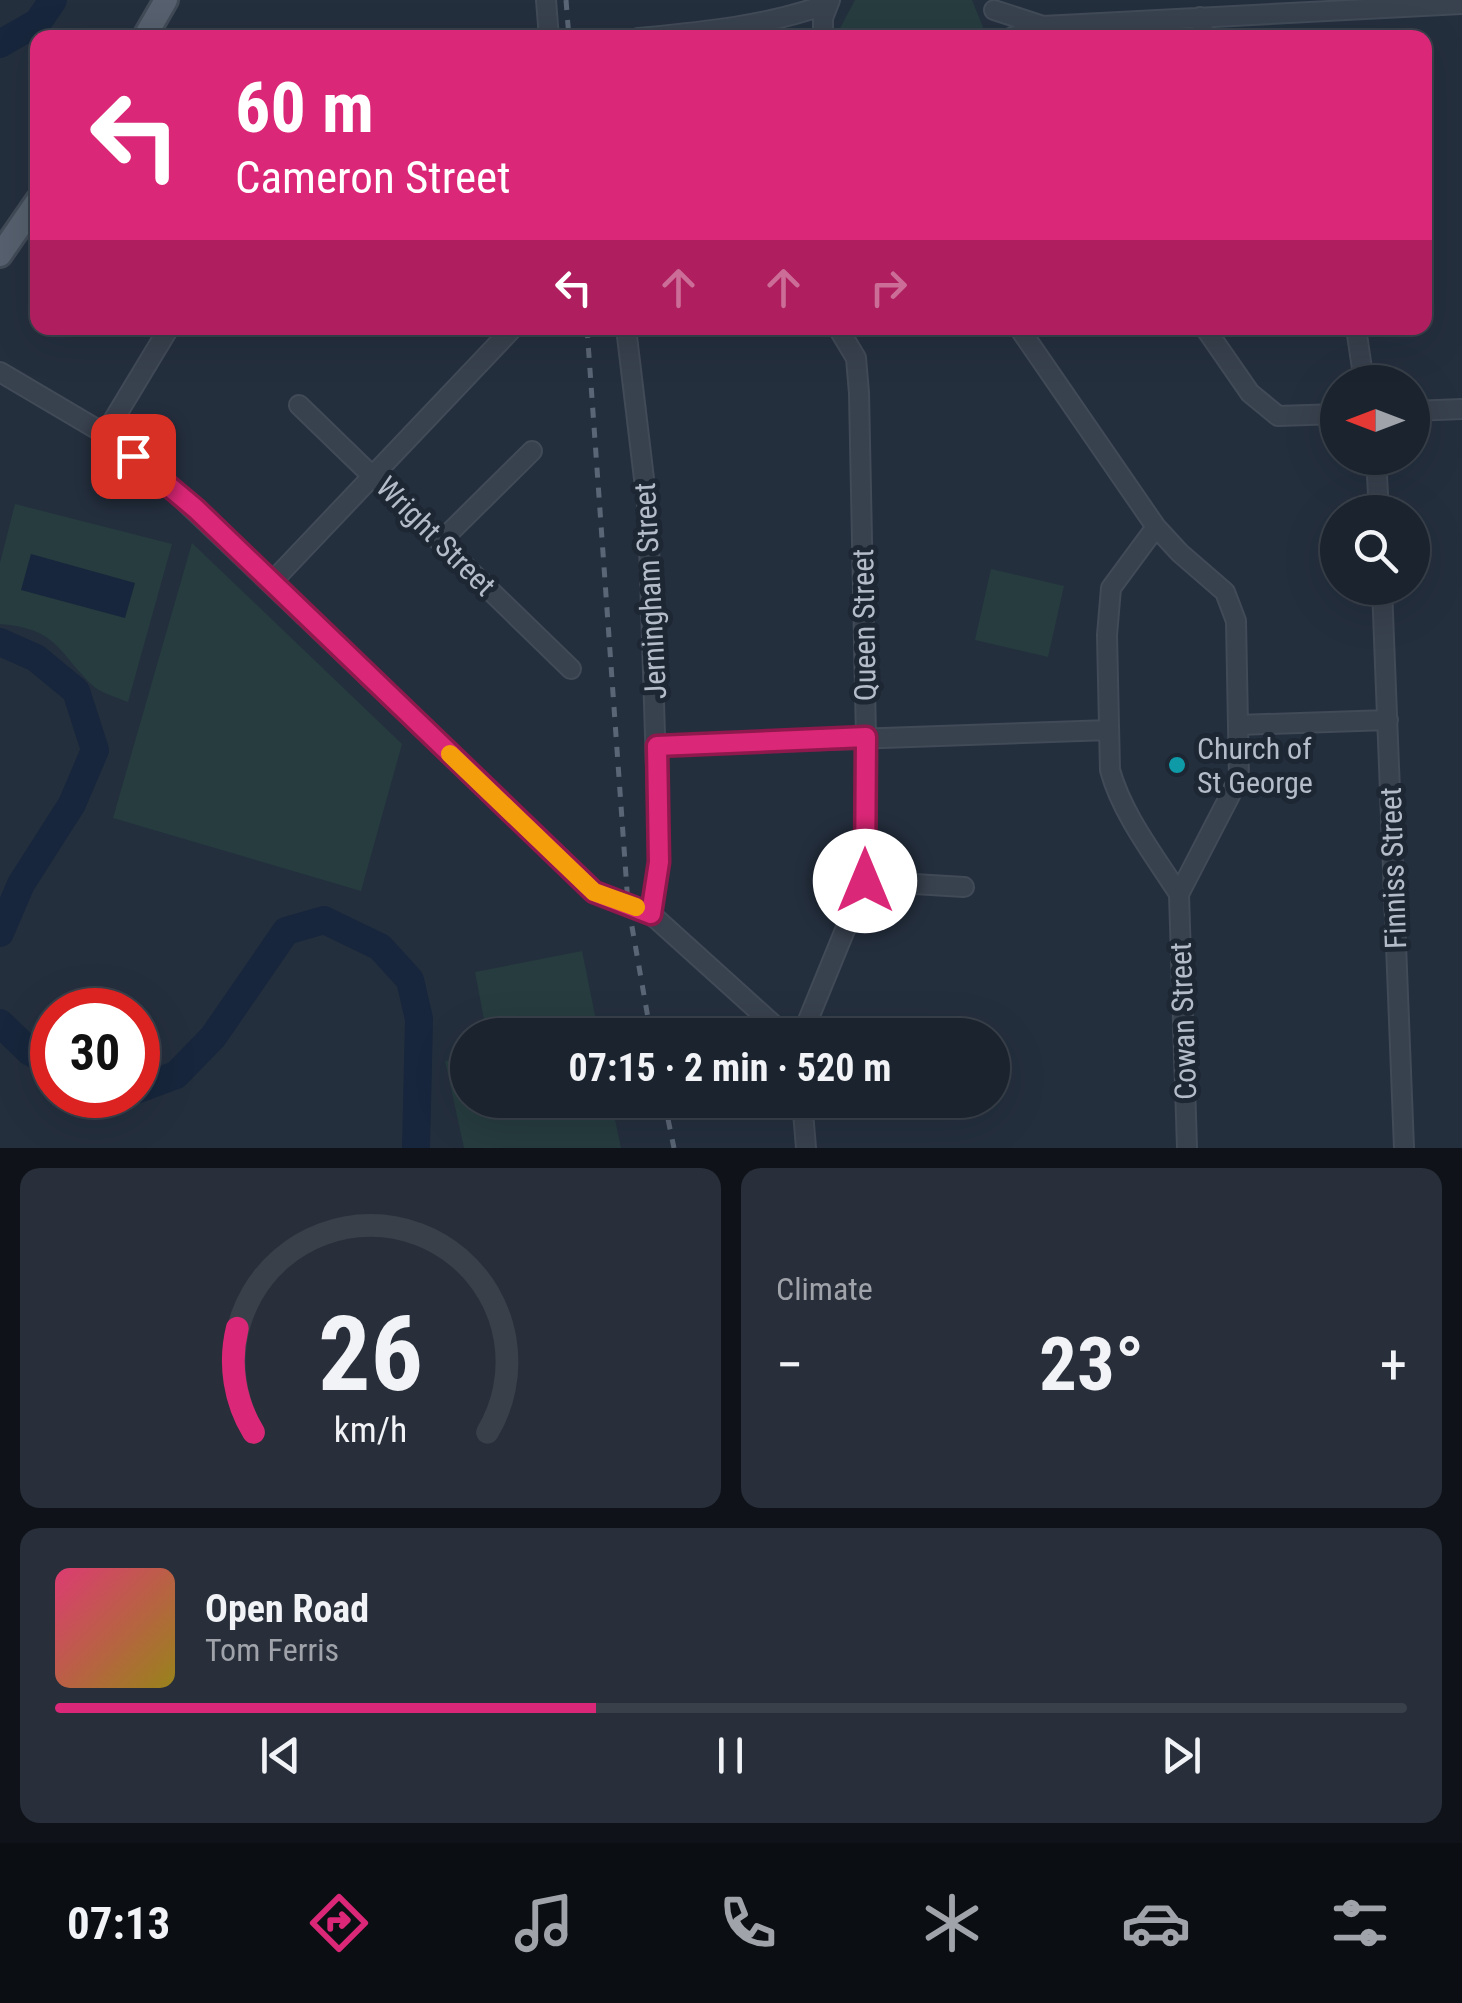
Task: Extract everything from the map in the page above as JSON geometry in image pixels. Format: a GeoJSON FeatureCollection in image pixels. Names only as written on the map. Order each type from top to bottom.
{"type":"FeatureCollection","features":[{"type":"Feature","properties":{"kind":"main road"},"geometry":{"type":"LineString","coordinates":[[149,30],[166,0]]}},
{"type":"Feature","properties":{"kind":"main road"},"geometry":{"type":"LineString","coordinates":[[0,255],[30,212]]}},
{"type":"Feature","properties":{"kind":"street"},"geometry":{"type":"LineString","coordinates":[[546,0],[548,30]]}},
{"type":"Feature","properties":{"kind":"street"},"geometry":{"type":"LineString","coordinates":[[706,30],[800,14],[829,2]]}},
{"type":"Feature","properties":{"kind":"street"},"geometry":{"type":"LineString","coordinates":[[823,30],[829,2]]}},
{"type":"Feature","properties":{"kind":"street"},"geometry":{"type":"LineString","coordinates":[[1031,30],[1188,11],[1462,4]]}},
{"type":"Feature","properties":{"kind":"street"},"geometry":{"type":"LineString","coordinates":[[990,5],[1043,26]]}},
{"type":"Feature","properties":{"kind":"street"},"geometry":{"type":"LineString","coordinates":[[990,5],[1006,30]]}},
{"type":"Feature","properties":{"kind":"street"},"geometry":{"type":"LineString","coordinates":[[105,434],[165,335]]}},
{"type":"Feature","properties":{"kind":"street"},"geometry":{"type":"LineString","coordinates":[[271,583],[506,335]]}},
{"type":"Feature","properties":{"kind":"street","name":"Jerningham Street"},"geometry":{"type":"LineString","coordinates":[[627,335],[648,512],[659,862],[651,914]]}},
{"type":"Feature","properties":{"kind":"street","name":"Queen Street"},"geometry":{"type":"LineString","coordinates":[[809,1018],[865,881],[859,393],[856,358],[842,335]]}},
{"type":"Feature","properties":{"kind":"street"},"geometry":{"type":"LineString","coordinates":[[1024,335],[1156,527],[1224,592],[1232,605],[1236,621],[1239,778],[1179,894]]}},
{"type":"Feature","properties":{"kind":"street"},"geometry":{"type":"LineString","coordinates":[[1210,335],[1250,393],[1278,416],[1320,415]]}},
{"type":"Feature","properties":{"kind":"street"},"geometry":{"type":"LineString","coordinates":[[1357,335],[1361,365]]}},
{"type":"Feature","properties":{"kind":"street"},"geometry":{"type":"LineString","coordinates":[[0,372],[105,434],[196,509],[594,892],[651,914],[766,1018]]}},
{"type":"Feature","properties":{"kind":"street","name":"Wright Street"},"geometry":{"type":"LineString","coordinates":[[299,405],[571,669]]}},
{"type":"Feature","properties":{"kind":"street"},"geometry":{"type":"LineString","coordinates":[[1430,410],[1462,409]]}},
{"type":"Feature","properties":{"kind":"street"},"geometry":{"type":"LineString","coordinates":[[441,541],[532,450]]}},
{"type":"Feature","properties":{"kind":"street"},"geometry":{"type":"LineString","coordinates":[[1156,527],[1112,588],[1107,635],[1110,770],[1144,840],[1179,894]]}},
{"type":"Feature","properties":{"kind":"street","name":"Finniss Street"},"geometry":{"type":"LineString","coordinates":[[1383,605],[1404,1148]]}},
{"type":"Feature","properties":{"kind":"street"},"geometry":{"type":"LineString","coordinates":[[1238,724],[1388,720]]}},
{"type":"Feature","properties":{"kind":"street"},"geometry":{"type":"LineString","coordinates":[[657,746],[1109,730]]}},
{"type":"Feature","properties":{"kind":"street"},"geometry":{"type":"LineString","coordinates":[[865,881],[964,887]]}},
{"type":"Feature","properties":{"kind":"street","name":"Cowan Street"},"geometry":{"type":"LineString","coordinates":[[1179,894],[1186,1148]]}},
{"type":"Feature","properties":{"kind":"street"},"geometry":{"type":"LineString","coordinates":[[804,1118],[806,1148]]}},
{"type":"Feature","properties":{"kind":"green space"},"geometry":{"type":"Polygon","coordinates":[[[855,0],[972,0],[983,27],[981,30],[839,30],[855,0]]]}},
{"type":"Feature","properties":{"kind":"green space"},"geometry":{"type":"Polygon","coordinates":[[[15,504],[172,544],[128,702],[95,687],[45,636],[0,624],[0,563],[15,504]]]}},
{"type":"Feature","properties":{"kind":"green space"},"geometry":{"type":"Polygon","coordinates":[[[192,543],[402,744],[361,891],[113,818],[192,543]]]}},
{"type":"Feature","properties":{"kind":"green space"},"geometry":{"type":"Polygon","coordinates":[[[991,569],[1064,586],[1048,657],[975,640],[991,569]]]}},
{"type":"Feature","properties":{"kind":"green space"},"geometry":{"type":"Polygon","coordinates":[[[582,951],[596,1018],[484,1018],[475,972],[582,951]]]}},
{"type":"Feature","properties":{"kind":"green space"},"geometry":{"type":"Polygon","coordinates":[[[457,1118],[615,1118],[621,1148],[464,1148],[457,1118]]]}},
{"type":"Feature","properties":{"kind":"water"},"geometry":{"type":"Polygon","coordinates":[[[31,554],[135,583],[125,618],[21,590],[31,554]]]}},
{"type":"Feature","properties":{"kind":"waterway"},"geometry":{"type":"LineString","coordinates":[[0,44],[38,22],[53,0]]}},
{"type":"Feature","properties":{"kind":"waterway"},"geometry":{"type":"LineString","coordinates":[[0,642],[36,658],[76,691],[95,750],[72,804],[21,884],[0,933]]}},
{"type":"Feature","properties":{"kind":"waterway"},"geometry":{"type":"LineString","coordinates":[[160,1081],[176,1075],[213,1037],[286,931],[324,920],[380,947],[410,980],[419,1019],[416,1148]]}},
{"type":"Feature","properties":{"kind":"waterway"},"geometry":{"type":"LineString","coordinates":[[0,1023],[30,1052]]}},
{"type":"Feature","properties":{"kind":"railway"},"geometry":{"type":"LineString","coordinates":[[566,0],[568,30]]}},
{"type":"Feature","properties":{"kind":"railway"},"geometry":{"type":"LineString","coordinates":[[587,335],[628,904],[648,1018]]}},
{"type":"Feature","properties":{"kind":"railway"},"geometry":{"type":"LineString","coordinates":[[668,1118],[674,1148]]}},
{"type":"Feature","properties":{"kind":"slow traffic"},"geometry":{"type":"LineString","coordinates":[[450,754],[594,892],[636,907]]}},
{"type":"Feature","properties":{"kind":"place","name":"Church of St George"},"geometry":{"type":"Point","coordinates":[1177,765]}},
{"type":"Feature","properties":{"kind":"route"},"geometry":{"type":"LineString","coordinates":[[133,456],[196,509],[594,892],[651,914],[659,862],[657,746],[866,737],[865,881]]}}]}
